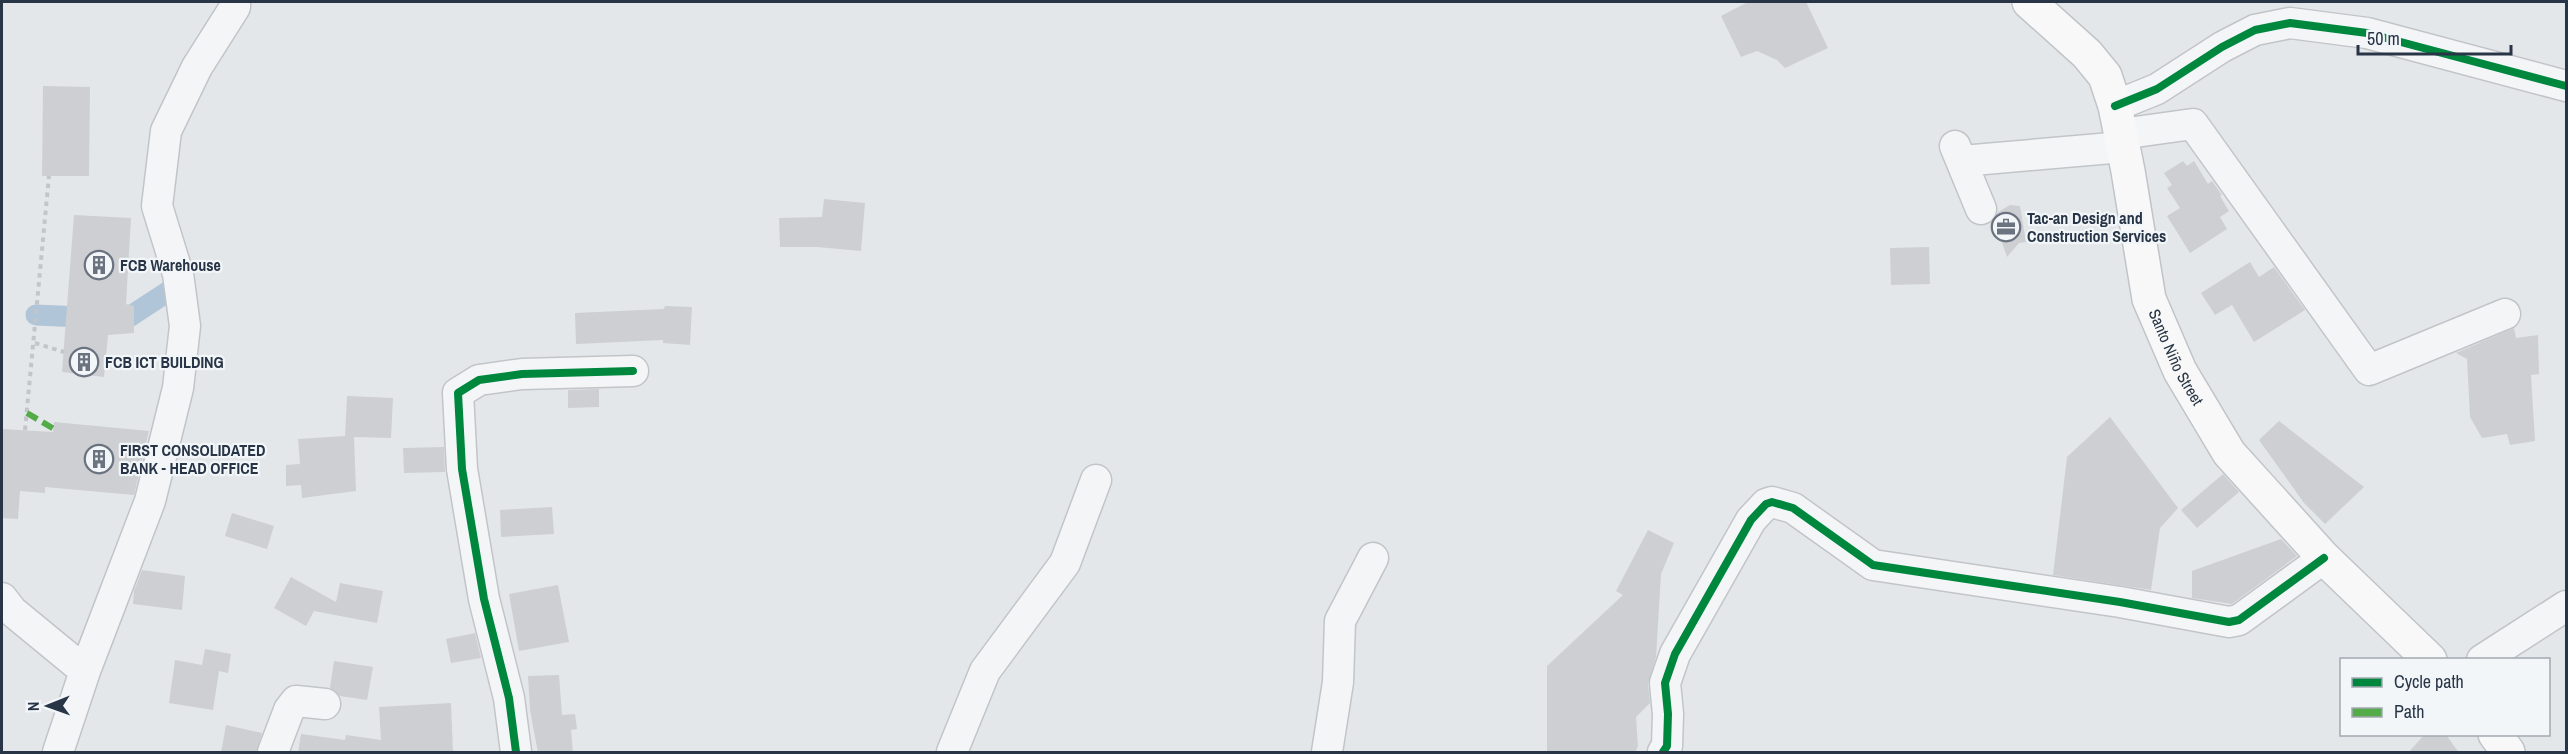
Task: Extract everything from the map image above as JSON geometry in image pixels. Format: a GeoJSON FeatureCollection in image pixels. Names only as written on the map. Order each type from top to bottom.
{"type":"FeatureCollection","features":[{"type":"Feature","properties":{"kind":"main road","name":"Santo Niño Street"},"geometry":{"type":"LineString","coordinates":[[2029,2],[2087,54],[2105,76],[2120,129],[2148,299],[2180,370],[2229,453],[2324,558],[2428,658]]}},
{"type":"Feature","properties":{"kind":"main road"},"geometry":{"type":"LineString","coordinates":[[2496,736],[2508,753]]}},
{"type":"Feature","properties":{"kind":"street"},"geometry":{"type":"LineString","coordinates":[[58,753],[85,671],[150,501],[178,388],[186,326],[178,274],[157,206],[166,131],[197,67],[235,7],[234,2]]}},
{"type":"Feature","properties":{"kind":"street"},"geometry":{"type":"LineString","coordinates":[[2120,129],[2157,89],[2222,47],[2255,30],[2290,23],[2367,33],[2566,86]]}},
{"type":"Feature","properties":{"kind":"street"},"geometry":{"type":"LineString","coordinates":[[1981,209],[1958,153],[2120,129],[2193,124],[2369,370],[2505,314]]}},
{"type":"Feature","properties":{"kind":"street"},"geometry":{"type":"LineString","coordinates":[[516,753],[508,698],[484,599],[462,469],[458,393],[479,380],[522,374],[633,371]]}},
{"type":"Feature","properties":{"kind":"street"},"geometry":{"type":"LineString","coordinates":[[952,753],[985,670],[1065,563],[1096,480]]}},
{"type":"Feature","properties":{"kind":"street"},"geometry":{"type":"LineString","coordinates":[[1663,753],[1667,746],[1668,714],[1665,683],[1675,654],[1751,520],[1766,504],[1772,502],[1793,508],[1873,566],[2120,602],[2229,621],[2239,620],[2324,558]]}},
{"type":"Feature","properties":{"kind":"street"},"geometry":{"type":"LineString","coordinates":[[1327,753],[1338,682],[1340,621],[1373,558]]}},
{"type":"Feature","properties":{"kind":"street"},"geometry":{"type":"LineString","coordinates":[[2,598],[12,611],[85,671]]}},
{"type":"Feature","properties":{"kind":"street"},"geometry":{"type":"LineString","coordinates":[[2485,658],[2566,606]]}},
{"type":"Feature","properties":{"kind":"street"},"geometry":{"type":"LineString","coordinates":[[273,753],[289,710],[296,701],[325,704]]}},
{"type":"Feature","properties":{"kind":"path"},"geometry":{"type":"LineString","coordinates":[[26,430],[49,176]]}},
{"type":"Feature","properties":{"kind":"path"},"geometry":{"type":"LineString","coordinates":[[35,343],[64,352]]}},
{"type":"Feature","properties":{"kind":"building"},"geometry":{"type":"Polygon","coordinates":[[[1748,2],[1806,2],[1828,48],[1785,68],[1777,60],[1757,51],[1741,57],[1721,16],[1748,2]]]}},
{"type":"Feature","properties":{"kind":"building"},"geometry":{"type":"Polygon","coordinates":[[[43,86],[90,87],[89,176],[42,176],[43,86]]]}},
{"type":"Feature","properties":{"kind":"building"},"geometry":{"type":"Polygon","coordinates":[[[2183,161],[2187,166],[2194,161],[2208,184],[2212,181],[2222,195],[2220,196],[2229,211],[2220,217],[2227,229],[2190,253],[2167,216],[2180,208],[2167,188],[2172,185],[2164,173],[2183,161]]]}},
{"type":"Feature","properties":{"kind":"building"},"geometry":{"type":"Polygon","coordinates":[[[824,199],[865,203],[861,251],[817,247],[780,247],[779,218],[822,217],[824,199]]]}},
{"type":"Feature","properties":{"kind":"building"},"geometry":{"type":"Polygon","coordinates":[[[2010,205],[2020,206],[2026,242],[2019,243],[2007,257],[1999,234],[1991,223],[1998,212],[2010,205]]]}},
{"type":"Feature","properties":{"kind":"building","name":"FCB Warehouse"},"geometry":{"type":"Polygon","coordinates":[[[74,215],[131,218],[126,304],[134,306],[134,333],[108,335],[104,377],[62,372],[74,215]]]}},
{"type":"Feature","properties":{"kind":"building"},"geometry":{"type":"Polygon","coordinates":[[[1929,247],[1930,284],[1891,285],[1890,248],[1929,247]]]}},
{"type":"Feature","properties":{"kind":"building"},"geometry":{"type":"Polygon","coordinates":[[[2250,262],[2259,277],[2274,267],[2305,310],[2254,342],[2232,305],[2215,315],[2201,293],[2250,262]]]}},
{"type":"Feature","properties":{"kind":"building"},"geometry":{"type":"Polygon","coordinates":[[[665,306],[692,307],[690,345],[663,343],[663,340],[576,344],[575,313],[664,309],[665,306]]]}},
{"type":"Feature","properties":{"kind":"building"},"geometry":{"type":"Polygon","coordinates":[[[2514,328],[2516,338],[2538,335],[2539,374],[2531,375],[2535,441],[2510,445],[2507,434],[2482,438],[2470,417],[2467,359],[2456,353],[2514,328]]]}},
{"type":"Feature","properties":{"kind":"building"},"geometry":{"type":"Polygon","coordinates":[[[599,389],[599,407],[568,408],[568,390],[599,389]]]}},
{"type":"Feature","properties":{"kind":"building"},"geometry":{"type":"Polygon","coordinates":[[[347,396],[393,398],[391,438],[354,437],[356,491],[302,498],[301,485],[286,486],[286,465],[300,464],[298,439],[345,436],[347,396]]]}},
{"type":"Feature","properties":{"kind":"building"},"geometry":{"type":"Polygon","coordinates":[[[2110,417],[2178,508],[2160,528],[2151,590],[2053,575],[2067,457],[2110,417]]]}},
{"type":"Feature","properties":{"kind":"building"},"geometry":{"type":"Polygon","coordinates":[[[2279,421],[2364,487],[2325,524],[2304,503],[2259,440],[2279,421]]]}},
{"type":"Feature","properties":{"kind":"building","name":"FIRST CONSOLIDATED BANK - HEAD OFFICE"},"geometry":{"type":"Polygon","coordinates":[[[54,422],[149,431],[134,495],[45,487],[45,493],[20,491],[18,519],[2,518],[2,429],[53,432],[54,422]]]}},
{"type":"Feature","properties":{"kind":"building"},"geometry":{"type":"Polygon","coordinates":[[[444,447],[445,472],[404,473],[403,448],[444,447]]]}},
{"type":"Feature","properties":{"kind":"building"},"geometry":{"type":"Polygon","coordinates":[[[2223,474],[2239,492],[2197,528],[2181,510],[2223,474]]]}},
{"type":"Feature","properties":{"kind":"building"},"geometry":{"type":"Polygon","coordinates":[[[552,507],[554,534],[501,537],[500,510],[552,507]]]}},
{"type":"Feature","properties":{"kind":"building"},"geometry":{"type":"Polygon","coordinates":[[[232,513],[274,526],[267,549],[225,536],[232,513]]]}},
{"type":"Feature","properties":{"kind":"building"},"geometry":{"type":"Polygon","coordinates":[[[1648,530],[1674,543],[1661,574],[1656,657],[1648,684],[1650,703],[1636,717],[1638,746],[1635,753],[1547,753],[1547,666],[1623,595],[1616,591],[1648,530]]]}},
{"type":"Feature","properties":{"kind":"building"},"geometry":{"type":"Polygon","coordinates":[[[2281,539],[2297,556],[2232,604],[2192,598],[2192,571],[2281,539]]]}},
{"type":"Feature","properties":{"kind":"building"},"geometry":{"type":"Polygon","coordinates":[[[142,570],[185,576],[182,610],[133,604],[134,591],[142,570]]]}},
{"type":"Feature","properties":{"kind":"building"},"geometry":{"type":"Polygon","coordinates":[[[291,577],[336,602],[340,583],[383,591],[377,623],[314,611],[306,626],[274,608],[291,577]]]}},
{"type":"Feature","properties":{"kind":"building"},"geometry":{"type":"Polygon","coordinates":[[[558,585],[569,642],[519,651],[509,594],[558,585]]]}},
{"type":"Feature","properties":{"kind":"building"},"geometry":{"type":"Polygon","coordinates":[[[475,633],[481,658],[451,663],[446,639],[475,633]]]}},
{"type":"Feature","properties":{"kind":"building"},"geometry":{"type":"Polygon","coordinates":[[[205,649],[231,654],[228,673],[219,671],[213,710],[169,703],[175,660],[202,665],[205,649]]]}},
{"type":"Feature","properties":{"kind":"building"},"geometry":{"type":"Polygon","coordinates":[[[334,661],[373,667],[367,700],[340,696],[330,688],[334,661]]]}},
{"type":"Feature","properties":{"kind":"building"},"geometry":{"type":"Polygon","coordinates":[[[559,675],[562,715],[575,714],[577,729],[571,730],[573,753],[538,753],[530,710],[528,676],[559,675]]]}},
{"type":"Feature","properties":{"kind":"building"},"geometry":{"type":"Polygon","coordinates":[[[451,703],[453,753],[298,753],[301,734],[345,740],[346,735],[381,740],[379,707],[451,703]]]}},
{"type":"Feature","properties":{"kind":"building"},"geometry":{"type":"Polygon","coordinates":[[[226,725],[262,733],[256,753],[221,753],[226,725]]]}},
{"type":"Feature","properties":{"kind":"building"},"geometry":{"type":"Polygon","coordinates":[[[2423,736],[2447,736],[2459,753],[2408,753],[2423,736]]]}},
{"type":"Feature","properties":{"kind":"waterway"},"geometry":{"type":"LineString","coordinates":[[36,315],[126,319],[172,289]]}},
{"type":"Feature","properties":{"kind":"marked path"},"geometry":{"type":"LineString","coordinates":[[27,413],[54,429]]}},
{"type":"Feature","properties":{"kind":"cycle path"},"geometry":{"type":"LineString","coordinates":[[2115,106],[2157,89],[2222,47],[2255,30],[2290,23],[2367,33],[2566,86]]}},
{"type":"Feature","properties":{"kind":"cycle path"},"geometry":{"type":"LineString","coordinates":[[516,752],[509,698],[484,599],[462,469],[458,393],[479,380],[522,374],[633,371]]}},
{"type":"Feature","properties":{"kind":"cycle path"},"geometry":{"type":"LineString","coordinates":[[1663,752],[1667,746],[1668,714],[1665,683],[1675,654],[1751,520],[1766,504],[1772,502],[1793,508],[1873,565],[2120,602],[2229,622],[2239,620],[2324,558]]}},
{"type":"Feature","properties":{"kind":"place","name":"Tac-an Design and Construction Services"},"geometry":{"type":"Point","coordinates":[2006,227]}},
{"type":"Feature","properties":{"kind":"place","name":"FCB Warehouse"},"geometry":{"type":"Point","coordinates":[99,265]}},
{"type":"Feature","properties":{"kind":"place","name":"FCB ICT BUILDING"},"geometry":{"type":"Point","coordinates":[84,362]}},
{"type":"Feature","properties":{"kind":"place","name":"FIRST CONSOLIDATED BANK - HEAD OFFICE"},"geometry":{"type":"Point","coordinates":[99,459]}}]}
